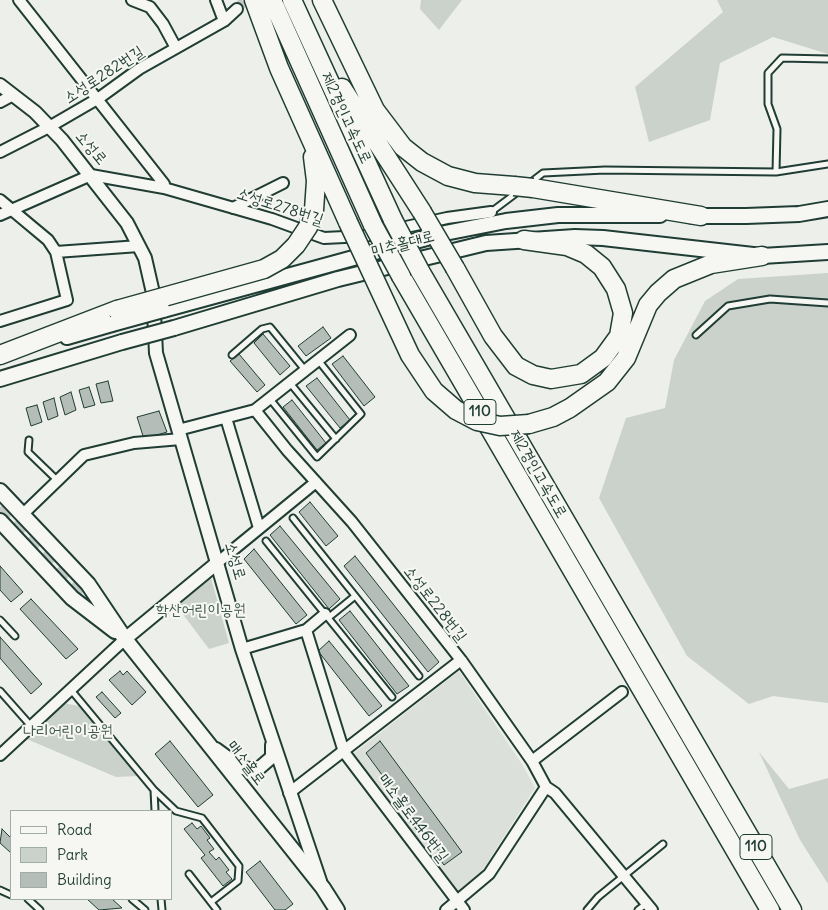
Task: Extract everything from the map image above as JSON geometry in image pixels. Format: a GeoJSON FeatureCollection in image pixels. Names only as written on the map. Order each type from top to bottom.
{"type":"FeatureCollection","features":[{"type":"Feature","properties":{"kind":"highway"},"geometry":{"type":"LineString","coordinates":[[254,0],[279,68],[405,344],[422,376],[434,391],[456,410],[477,421],[500,426],[529,424],[566,411],[607,382],[626,358],[648,305],[674,279],[711,264],[762,256]]}},
{"type":"Feature","properties":{"kind":"highway","name":"제2경인고속도로"},"geometry":{"type":"LineString","coordinates":[[272,0],[373,225],[770,910]]}},
{"type":"Feature","properties":{"kind":"highway","name":"제2경인고속도로"},"geometry":{"type":"LineString","coordinates":[[292,0],[393,220],[420,271],[792,910]]}},
{"type":"Feature","properties":{"kind":"highway"},"geometry":{"type":"LineString","coordinates":[[322,0],[375,110],[403,147],[422,162],[448,176],[475,183],[534,188],[701,216]]}},
{"type":"Feature","properties":{"kind":"highway"},"geometry":{"type":"LineString","coordinates":[[309,37],[422,212],[497,342],[516,366],[533,375],[551,379],[581,374],[603,358],[619,336],[623,313],[616,289],[602,267],[586,254],[567,246],[524,240]]}},
{"type":"Feature","properties":{"kind":"highway"},"geometry":{"type":"LineString","coordinates":[[0,356],[264,269],[282,259],[296,245],[308,227],[314,210],[316,196],[314,167],[302,118]]}},
{"type":"Feature","properties":{"kind":"main road","name":"미추홀대로"},"geometry":{"type":"LineString","coordinates":[[115,317],[163,310],[445,233],[506,221],[558,215],[782,215],[828,209]]}},
{"type":"Feature","properties":{"kind":"main road","name":"미추홀대로"},"geometry":{"type":"LineString","coordinates":[[0,380],[122,342],[338,280],[462,247],[524,240],[575,237],[603,238],[762,256],[828,252]]}},
{"type":"Feature","properties":{"kind":"main road"},"geometry":{"type":"LineString","coordinates":[[0,491],[88,584],[125,639]]}},
{"type":"Feature","properties":{"kind":"main road"},"geometry":{"type":"LineString","coordinates":[[0,521],[72,598],[125,639]]}},
{"type":"Feature","properties":{"kind":"main road","name":"매소홀로"},"geometry":{"type":"LineString","coordinates":[[125,639],[322,888],[337,910]]}},
{"type":"Feature","properties":{"kind":"main road","name":"소성로"},"geometry":{"type":"LineString","coordinates":[[322,888],[327,910]]}},
{"type":"Feature","properties":{"kind":"street"},"geometry":{"type":"LineString","coordinates":[[19,0],[164,184],[164,188]]}},
{"type":"Feature","properties":{"kind":"street"},"geometry":{"type":"LineString","coordinates":[[132,0],[152,3],[176,48]]}},
{"type":"Feature","properties":{"kind":"street"},"geometry":{"type":"LineString","coordinates":[[216,0],[224,21]]}},
{"type":"Feature","properties":{"kind":"street","name":"소성로282번길"},"geometry":{"type":"LineString","coordinates":[[0,152],[49,127],[96,99],[139,69],[224,21],[237,9]]}},
{"type":"Feature","properties":{"kind":"street","name":"소성로"},"geometry":{"type":"LineString","coordinates":[[0,85],[49,127],[91,175],[131,228],[145,258],[153,293],[156,353],[242,649],[322,888]]}},
{"type":"Feature","properties":{"kind":"street"},"geometry":{"type":"LineString","coordinates":[[0,102],[13,95]]}},
{"type":"Feature","properties":{"kind":"street"},"geometry":{"type":"LineString","coordinates":[[0,215],[91,175]]}},
{"type":"Feature","properties":{"kind":"street","name":"소성로278번길"},"geometry":{"type":"LineString","coordinates":[[91,175],[164,188],[272,219],[324,238],[366,236],[448,218],[491,212]]}},
{"type":"Feature","properties":{"kind":"street"},"geometry":{"type":"LineString","coordinates":[[233,208],[282,184]]}},
{"type":"Feature","properties":{"kind":"street"},"geometry":{"type":"LineString","coordinates":[[0,200],[48,240],[56,252],[67,300],[0,321]]}},
{"type":"Feature","properties":{"kind":"street"},"geometry":{"type":"LineString","coordinates":[[56,252],[139,246]]}},
{"type":"Feature","properties":{"kind":"street"},"geometry":{"type":"LineString","coordinates":[[22,514],[84,456],[134,443],[180,435],[226,418],[255,410],[350,335]]}},
{"type":"Feature","properties":{"kind":"street","name":"소성로228번길"},"geometry":{"type":"LineString","coordinates":[[255,410],[352,522],[461,660],[289,793]]}},
{"type":"Feature","properties":{"kind":"street"},"geometry":{"type":"LineString","coordinates":[[226,418],[259,528]]}},
{"type":"Feature","properties":{"kind":"street"},"geometry":{"type":"LineString","coordinates":[[0,755],[125,639],[316,482]]}},
{"type":"Feature","properties":{"kind":"street"},"geometry":{"type":"LineString","coordinates":[[242,649],[306,630],[327,616]]}},
{"type":"Feature","properties":{"kind":"street"},"geometry":{"type":"LineString","coordinates":[[306,630],[344,752]]}},
{"type":"Feature","properties":{"kind":"street"},"geometry":{"type":"LineString","coordinates":[[461,660],[532,762],[546,787],[555,793],[624,876],[646,908]]}},
{"type":"Feature","properties":{"kind":"street"},"geometry":{"type":"LineString","coordinates":[[532,762],[622,692]]}},
{"type":"Feature","properties":{"kind":"street"},"geometry":{"type":"LineString","coordinates":[[205,740],[242,768],[257,770],[272,758],[272,740]]}},
{"type":"Feature","properties":{"kind":"street","name":"매소홀로446번길"},"geometry":{"type":"LineString","coordinates":[[344,752],[464,910]]}},
{"type":"Feature","properties":{"kind":"street"},"geometry":{"type":"LineString","coordinates":[[446,910],[489,874],[546,787]]}},
{"type":"Feature","properties":{"kind":"lane"},"geometry":{"type":"LineString","coordinates":[[776,172],[777,129],[768,104],[768,73],[782,58],[828,59]]}},
{"type":"Feature","properties":{"kind":"lane"},"geometry":{"type":"LineString","coordinates":[[491,212],[543,173],[605,170],[776,172],[828,164]]}},
{"type":"Feature","properties":{"kind":"lane"},"geometry":{"type":"LineString","coordinates":[[696,335],[728,306],[770,299],[828,303]]}},
{"type":"Feature","properties":{"kind":"lane"},"geometry":{"type":"LineString","coordinates":[[232,355],[262,329],[270,327],[305,370]]}},
{"type":"Feature","properties":{"kind":"lane"},"geometry":{"type":"LineString","coordinates":[[270,398],[317,457],[361,414],[318,360]]}},
{"type":"Feature","properties":{"kind":"lane"},"geometry":{"type":"LineString","coordinates":[[290,382],[336,439]]}},
{"type":"Feature","properties":{"kind":"lane"},"geometry":{"type":"LineString","coordinates":[[29,440],[28,452],[58,481]]}},
{"type":"Feature","properties":{"kind":"lane"},"geometry":{"type":"LineString","coordinates":[[293,518],[419,676]]}},
{"type":"Feature","properties":{"kind":"lane"},"geometry":{"type":"LineString","coordinates":[[266,542],[392,697]]}},
{"type":"Feature","properties":{"kind":"lane"},"geometry":{"type":"LineString","coordinates":[[327,616],[355,596]]}},
{"type":"Feature","properties":{"kind":"lane"},"geometry":{"type":"LineString","coordinates":[[0,620],[15,636]]}},
{"type":"Feature","properties":{"kind":"lane"},"geometry":{"type":"LineString","coordinates":[[71,690],[154,790],[176,811],[202,818],[239,866],[238,880],[211,902]]}},
{"type":"Feature","properties":{"kind":"lane"},"geometry":{"type":"LineString","coordinates":[[0,691],[31,726]]}},
{"type":"Feature","properties":{"kind":"lane"},"geometry":{"type":"LineString","coordinates":[[154,790],[155,810]]}},
{"type":"Feature","properties":{"kind":"lane"},"geometry":{"type":"LineString","coordinates":[[587,910],[598,897],[663,844]]}},
{"type":"Feature","properties":{"kind":"lane"},"geometry":{"type":"LineString","coordinates":[[189,874],[217,910]]}},
{"type":"Feature","properties":{"kind":"lane"},"geometry":{"type":"LineString","coordinates":[[29,900],[40,910]]}},
{"type":"Feature","properties":{"kind":"lane"},"geometry":{"type":"LineString","coordinates":[[133,900],[145,910]]}},
{"type":"Feature","properties":{"kind":"shaded area"},"geometry":{"type":"Polygon","coordinates":[[[459,671],[522,764],[535,788],[482,871],[458,891],[353,754],[459,671]]]}},
{"type":"Feature","properties":{"kind":"green space"},"geometry":{"type":"Polygon","coordinates":[[[421,0],[462,0],[439,30],[420,9],[421,0]]]}},
{"type":"Feature","properties":{"kind":"green space"},"geometry":{"type":"Polygon","coordinates":[[[717,0],[828,0],[828,54],[773,37],[720,63],[710,120],[649,142],[635,87],[723,12],[717,0]]]}},
{"type":"Feature","properties":{"kind":"green space"},"geometry":{"type":"Polygon","coordinates":[[[828,273],[828,703],[773,696],[749,704],[687,656],[599,498],[626,418],[665,408],[674,360],[705,301],[738,279],[828,273]]]}},
{"type":"Feature","properties":{"kind":"green space","name":"학산어린이공원"},"geometry":{"type":"Polygon","coordinates":[[[211,578],[229,643],[209,649],[176,605],[211,578]]]}},
{"type":"Feature","properties":{"kind":"green space","name":"나리어린이공원"},"geometry":{"type":"Polygon","coordinates":[[[63,703],[79,706],[138,776],[116,777],[22,737],[63,703]]]}},
{"type":"Feature","properties":{"kind":"green space"},"geometry":{"type":"Polygon","coordinates":[[[759,752],[789,789],[828,778],[828,884],[800,840],[759,752]]]}},
{"type":"Feature","properties":{"kind":"building"},"geometry":{"type":"Polygon","coordinates":[[[323,327],[331,338],[306,356],[298,346],[323,327]]]}},
{"type":"Feature","properties":{"kind":"building"},"geometry":{"type":"Polygon","coordinates":[[[263,334],[290,366],[280,375],[254,343],[263,334]]]}},
{"type":"Feature","properties":{"kind":"building"},"geometry":{"type":"Polygon","coordinates":[[[239,354],[265,385],[257,392],[230,361],[239,354]]]}},
{"type":"Feature","properties":{"kind":"building"},"geometry":{"type":"Polygon","coordinates":[[[343,356],[375,397],[364,406],[332,364],[343,356]]]}},
{"type":"Feature","properties":{"kind":"building"},"geometry":{"type":"Polygon","coordinates":[[[317,378],[350,420],[340,428],[306,386],[317,378]]]}},
{"type":"Feature","properties":{"kind":"building"},"geometry":{"type":"Polygon","coordinates":[[[108,381],[113,401],[101,403],[96,384],[108,381]]]}},
{"type":"Feature","properties":{"kind":"building"},"geometry":{"type":"Polygon","coordinates":[[[89,387],[95,405],[84,408],[79,390],[89,387]]]}},
{"type":"Feature","properties":{"kind":"building"},"geometry":{"type":"Polygon","coordinates":[[[71,392],[76,410],[65,415],[60,397],[71,392]]]}},
{"type":"Feature","properties":{"kind":"building"},"geometry":{"type":"Polygon","coordinates":[[[54,398],[58,416],[48,420],[43,402],[54,398]]]}},
{"type":"Feature","properties":{"kind":"building"},"geometry":{"type":"Polygon","coordinates":[[[292,400],[326,443],[317,450],[283,407],[292,400]]]}},
{"type":"Feature","properties":{"kind":"building"},"geometry":{"type":"Polygon","coordinates":[[[37,405],[42,422],[31,426],[26,408],[37,405]]]}},
{"type":"Feature","properties":{"kind":"building"},"geometry":{"type":"Polygon","coordinates":[[[159,411],[167,432],[144,439],[137,417],[159,411]]]}},
{"type":"Feature","properties":{"kind":"building"},"geometry":{"type":"Polygon","coordinates":[[[310,502],[338,536],[326,546],[299,512],[310,502]]]}},
{"type":"Feature","properties":{"kind":"building"},"geometry":{"type":"Polygon","coordinates":[[[280,526],[340,599],[329,609],[270,535],[280,526]]]}},
{"type":"Feature","properties":{"kind":"building"},"geometry":{"type":"Polygon","coordinates":[[[254,549],[307,615],[296,624],[244,559],[254,549]]]}},
{"type":"Feature","properties":{"kind":"building"},"geometry":{"type":"Polygon","coordinates":[[[355,556],[439,662],[428,672],[344,566],[355,556]]]}},
{"type":"Feature","properties":{"kind":"building"},"geometry":{"type":"Polygon","coordinates":[[[0,566],[23,592],[11,602],[0,590],[0,566]]]}},
{"type":"Feature","properties":{"kind":"building"},"geometry":{"type":"Polygon","coordinates":[[[31,599],[78,649],[66,659],[20,609],[31,599]]]}},
{"type":"Feature","properties":{"kind":"building"},"geometry":{"type":"Polygon","coordinates":[[[350,611],[409,686],[397,694],[339,620],[350,611]]]}},
{"type":"Feature","properties":{"kind":"building"},"geometry":{"type":"Polygon","coordinates":[[[0,637],[42,684],[31,694],[0,658],[0,637]]]}},
{"type":"Feature","properties":{"kind":"building"},"geometry":{"type":"Polygon","coordinates":[[[329,641],[382,706],[369,716],[318,651],[329,641]]]}},
{"type":"Feature","properties":{"kind":"building"},"geometry":{"type":"Polygon","coordinates":[[[120,671],[123,675],[127,671],[146,692],[132,705],[109,680],[120,671]]]}},
{"type":"Feature","properties":{"kind":"building"},"geometry":{"type":"Polygon","coordinates":[[[102,692],[121,713],[115,718],[96,697],[102,692]]]}},
{"type":"Feature","properties":{"kind":"building"},"geometry":{"type":"Polygon","coordinates":[[[170,741],[213,795],[198,807],[155,754],[170,741]]]}},
{"type":"Feature","properties":{"kind":"building"},"geometry":{"type":"Polygon","coordinates":[[[380,741],[462,852],[444,865],[438,857],[441,854],[420,827],[417,830],[392,797],[396,794],[366,753],[380,741]]]}},
{"type":"Feature","properties":{"kind":"building"},"geometry":{"type":"Polygon","coordinates":[[[192,823],[197,829],[201,826],[210,838],[207,840],[214,849],[209,852],[216,860],[219,857],[229,870],[226,872],[232,879],[223,886],[201,858],[205,855],[184,829],[192,823]]]}},
{"type":"Feature","properties":{"kind":"building"},"geometry":{"type":"Polygon","coordinates":[[[2,829],[10,837],[10,852],[0,843],[2,829]]]}},
{"type":"Feature","properties":{"kind":"building"},"geometry":{"type":"Polygon","coordinates":[[[260,861],[293,904],[285,910],[275,910],[246,872],[260,861]]]}},
{"type":"Feature","properties":{"kind":"building"},"geometry":{"type":"Polygon","coordinates":[[[88,900],[113,900],[122,908],[99,910],[88,900]]]}},
{"type":"Feature","properties":{"kind":"tunnel"},"geometry":{"type":"LineString","coordinates":[[237,9],[245,0]]}},
{"type":"Feature","properties":{"kind":"tunnel"},"geometry":{"type":"LineString","coordinates":[[0,507],[108,621]]}}]}
